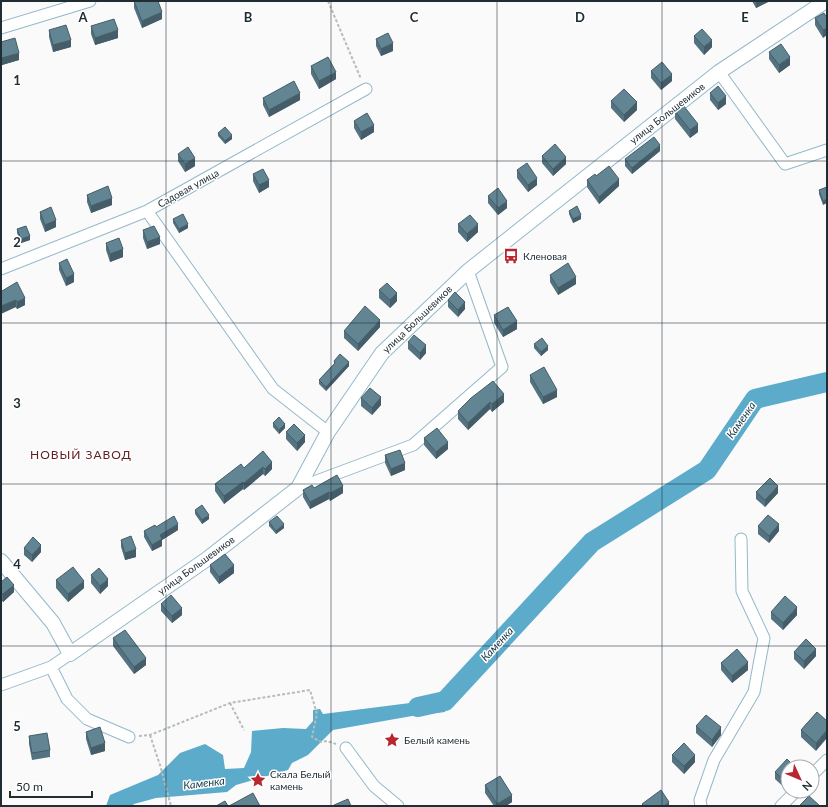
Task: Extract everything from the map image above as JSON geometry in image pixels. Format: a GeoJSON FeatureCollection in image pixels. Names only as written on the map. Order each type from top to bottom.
{"type":"FeatureCollection","features":[{"type":"Feature","properties":{"kind":"street"},"geometry":{"type":"LineString","coordinates":[[1,28],[90,1]]}},
{"type":"Feature","properties":{"kind":"street","name":"улица Большевиков"},"geometry":{"type":"LineString","coordinates":[[1,686],[51,668],[207,559],[298,488],[328,432],[382,354],[468,270],[719,72],[826,1]]}},
{"type":"Feature","properties":{"kind":"street"},"geometry":{"type":"LineString","coordinates":[[719,72],[784,164],[827,150]]}},
{"type":"Feature","properties":{"kind":"street","name":"Садовая улица"},"geometry":{"type":"LineString","coordinates":[[1,269],[147,211],[366,89]]}},
{"type":"Feature","properties":{"kind":"street"},"geometry":{"type":"LineString","coordinates":[[147,211],[273,390],[328,432]]}},
{"type":"Feature","properties":{"kind":"street"},"geometry":{"type":"LineString","coordinates":[[298,488],[413,445],[502,367],[468,270]]}},
{"type":"Feature","properties":{"kind":"street"},"geometry":{"type":"LineString","coordinates":[[701,806],[700,800],[714,760],[754,692],[764,638],[742,591],[741,539]]}},
{"type":"Feature","properties":{"kind":"street"},"geometry":{"type":"LineString","coordinates":[[1,561],[53,623],[70,654]]}},
{"type":"Feature","properties":{"kind":"street"},"geometry":{"type":"LineString","coordinates":[[51,668],[67,699],[87,719],[129,737]]}},
{"type":"Feature","properties":{"kind":"street"},"geometry":{"type":"LineString","coordinates":[[346,748],[374,786],[398,806]]}},
{"type":"Feature","properties":{"kind":"path"},"geometry":{"type":"LineString","coordinates":[[328,1],[366,89]]}},
{"type":"Feature","properties":{"kind":"path"},"geometry":{"type":"LineString","coordinates":[[129,737],[150,735],[230,702],[310,690],[317,714],[312,737],[321,742],[327,741]]}},
{"type":"Feature","properties":{"kind":"path"},"geometry":{"type":"LineString","coordinates":[[230,702],[244,730]]}},
{"type":"Feature","properties":{"kind":"path"},"geometry":{"type":"LineString","coordinates":[[150,735],[171,806]]}},
{"type":"Feature","properties":{"kind":"water"},"geometry":{"type":"Polygon","coordinates":[[[437,693],[445,701],[445,712],[412,716],[333,730],[308,755],[292,763],[288,770],[236,785],[227,792],[156,798],[134,804],[132,806],[106,806],[110,795],[158,775],[180,753],[205,744],[223,755],[225,769],[244,768],[251,752],[252,731],[283,728],[306,729],[313,721],[313,710],[320,709],[323,714],[418,702],[437,693]]]}},
{"type":"Feature","properties":{"kind":"building"},"geometry":{"type":"Polygon","coordinates":[[[134,1],[158,1],[162,12],[142,21],[134,1]]]}},
{"type":"Feature","properties":{"kind":"building"},"geometry":{"type":"Polygon","coordinates":[[[824,13],[827,18],[827,28],[823,30],[815,18],[824,13]]]}},
{"type":"Feature","properties":{"kind":"building"},"geometry":{"type":"Polygon","coordinates":[[[114,19],[118,30],[95,38],[91,26],[114,19]]]}},
{"type":"Feature","properties":{"kind":"building"},"geometry":{"type":"Polygon","coordinates":[[[66,25],[71,40],[53,45],[49,30],[66,25]]]}},
{"type":"Feature","properties":{"kind":"building"},"geometry":{"type":"Polygon","coordinates":[[[702,29],[712,40],[704,47],[694,36],[702,29]]]}},
{"type":"Feature","properties":{"kind":"building"},"geometry":{"type":"Polygon","coordinates":[[[388,33],[393,43],[381,49],[376,39],[388,33]]]}},
{"type":"Feature","properties":{"kind":"building"},"geometry":{"type":"Polygon","coordinates":[[[15,38],[19,53],[2,58],[1,42],[15,38]]]}},
{"type":"Feature","properties":{"kind":"building"},"geometry":{"type":"Polygon","coordinates":[[[781,44],[790,57],[779,65],[769,52],[781,44]]]}},
{"type":"Feature","properties":{"kind":"building"},"geometry":{"type":"Polygon","coordinates":[[[328,57],[336,72],[319,81],[311,66],[328,57]]]}},
{"type":"Feature","properties":{"kind":"building"},"geometry":{"type":"Polygon","coordinates":[[[662,62],[672,74],[661,83],[651,71],[662,62]]]}},
{"type":"Feature","properties":{"kind":"building"},"geometry":{"type":"Polygon","coordinates":[[[294,81],[300,93],[269,110],[263,98],[294,81]]]}},
{"type":"Feature","properties":{"kind":"building"},"geometry":{"type":"Polygon","coordinates":[[[718,86],[726,96],[718,103],[710,93],[718,86]]]}},
{"type":"Feature","properties":{"kind":"building"},"geometry":{"type":"Polygon","coordinates":[[[624,89],[637,102],[624,115],[611,101],[624,89]]]}},
{"type":"Feature","properties":{"kind":"building"},"geometry":{"type":"Polygon","coordinates":[[[683,105],[698,124],[690,130],[675,111],[683,105]]]}},
{"type":"Feature","properties":{"kind":"building"},"geometry":{"type":"Polygon","coordinates":[[[367,113],[374,125],[361,132],[354,121],[367,113]]]}},
{"type":"Feature","properties":{"kind":"building"},"geometry":{"type":"Polygon","coordinates":[[[225,127],[232,135],[225,141],[218,133],[225,127]]]}},
{"type":"Feature","properties":{"kind":"building"},"geometry":{"type":"Polygon","coordinates":[[[654,137],[660,145],[632,168],[625,159],[654,137]]]}},
{"type":"Feature","properties":{"kind":"building"},"geometry":{"type":"Polygon","coordinates":[[[555,144],[566,157],[553,169],[542,156],[555,144]]]}},
{"type":"Feature","properties":{"kind":"building"},"geometry":{"type":"Polygon","coordinates":[[[188,147],[195,158],[185,164],[178,154],[188,147]]]}},
{"type":"Feature","properties":{"kind":"building"},"geometry":{"type":"Polygon","coordinates":[[[527,163],[537,178],[528,185],[517,170],[527,163]]]}},
{"type":"Feature","properties":{"kind":"building"},"geometry":{"type":"Polygon","coordinates":[[[609,166],[619,179],[599,197],[587,180],[595,174],[596,176],[609,166]]]}},
{"type":"Feature","properties":{"kind":"building"},"geometry":{"type":"Polygon","coordinates":[[[263,169],[269,180],[259,185],[253,174],[263,169]]]}},
{"type":"Feature","properties":{"kind":"building"},"geometry":{"type":"Polygon","coordinates":[[[108,186],[112,198],[91,206],[87,195],[108,186]]]}},
{"type":"Feature","properties":{"kind":"building"},"geometry":{"type":"Polygon","coordinates":[[[827,187],[827,199],[823,201],[819,190],[827,187]]]}},
{"type":"Feature","properties":{"kind":"building"},"geometry":{"type":"Polygon","coordinates":[[[498,188],[507,201],[498,208],[488,196],[498,188]]]}},
{"type":"Feature","properties":{"kind":"building"},"geometry":{"type":"Polygon","coordinates":[[[577,206],[581,215],[573,219],[569,211],[577,206]]]}},
{"type":"Feature","properties":{"kind":"building"},"geometry":{"type":"Polygon","coordinates":[[[51,207],[56,220],[45,225],[40,212],[51,207]]]}},
{"type":"Feature","properties":{"kind":"building"},"geometry":{"type":"Polygon","coordinates":[[[183,214],[188,224],[179,229],[173,219],[183,214]]]}},
{"type":"Feature","properties":{"kind":"building"},"geometry":{"type":"Polygon","coordinates":[[[470,215],[478,224],[467,234],[458,224],[470,215]]]}},
{"type":"Feature","properties":{"kind":"building"},"geometry":{"type":"Polygon","coordinates":[[[26,226],[30,236],[21,239],[17,229],[26,226]]]}},
{"type":"Feature","properties":{"kind":"building"},"geometry":{"type":"Polygon","coordinates":[[[154,226],[160,237],[147,242],[143,230],[154,226]]]}},
{"type":"Feature","properties":{"kind":"building"},"geometry":{"type":"Polygon","coordinates":[[[119,238],[123,249],[110,254],[106,243],[119,238]]]}},
{"type":"Feature","properties":{"kind":"building"},"geometry":{"type":"Polygon","coordinates":[[[67,259],[74,274],[66,278],[59,263],[67,259]]]}},
{"type":"Feature","properties":{"kind":"building"},"geometry":{"type":"Polygon","coordinates":[[[568,263],[576,277],[558,288],[550,275],[568,263]]]}},
{"type":"Feature","properties":{"kind":"building"},"geometry":{"type":"Polygon","coordinates":[[[17,282],[25,298],[17,302],[16,300],[1,306],[1,289],[2,291],[17,282]]]}},
{"type":"Feature","properties":{"kind":"building"},"geometry":{"type":"Polygon","coordinates":[[[387,283],[397,293],[390,300],[379,290],[387,283]]]}},
{"type":"Feature","properties":{"kind":"building"},"geometry":{"type":"Polygon","coordinates":[[[455,292],[465,302],[458,310],[448,300],[455,292]]]}},
{"type":"Feature","properties":{"kind":"building"},"geometry":{"type":"Polygon","coordinates":[[[365,306],[380,320],[358,344],[344,331],[365,306]]]}},
{"type":"Feature","properties":{"kind":"building"},"geometry":{"type":"Polygon","coordinates":[[[508,307],[517,321],[503,330],[494,315],[508,307]]]}},
{"type":"Feature","properties":{"kind":"building"},"geometry":{"type":"Polygon","coordinates":[[[414,335],[426,345],[420,353],[408,342],[414,335]]]}},
{"type":"Feature","properties":{"kind":"building"},"geometry":{"type":"Polygon","coordinates":[[[542,338],[548,346],[541,352],[534,344],[542,338]]]}},
{"type":"Feature","properties":{"kind":"building"},"geometry":{"type":"Polygon","coordinates":[[[340,354],[349,362],[326,387],[319,380],[335,363],[334,361],[340,354]]]}},
{"type":"Feature","properties":{"kind":"building"},"geometry":{"type":"Polygon","coordinates":[[[544,367],[557,390],[543,397],[530,375],[544,367]]]}},
{"type":"Feature","properties":{"kind":"building"},"geometry":{"type":"Polygon","coordinates":[[[493,381],[504,394],[492,404],[490,402],[468,423],[458,411],[471,398],[493,381]]]}},
{"type":"Feature","properties":{"kind":"building"},"geometry":{"type":"Polygon","coordinates":[[[370,388],[381,397],[372,408],[361,398],[370,388]]]}},
{"type":"Feature","properties":{"kind":"building"},"geometry":{"type":"Polygon","coordinates":[[[279,417],[285,424],[279,430],[273,423],[279,417]]]}},
{"type":"Feature","properties":{"kind":"building"},"geometry":{"type":"Polygon","coordinates":[[[294,424],[305,435],[297,443],[286,432],[294,424]]]}},
{"type":"Feature","properties":{"kind":"building"},"geometry":{"type":"Polygon","coordinates":[[[437,428],[448,442],[436,452],[424,438],[437,428]]]}},
{"type":"Feature","properties":{"kind":"building"},"geometry":{"type":"Polygon","coordinates":[[[400,450],[405,463],[391,469],[385,455],[400,450]]]}},
{"type":"Feature","properties":{"kind":"building"},"geometry":{"type":"Polygon","coordinates":[[[263,451],[272,462],[265,469],[263,467],[244,483],[243,482],[224,496],[215,484],[241,464],[244,468],[263,451]]]}},
{"type":"Feature","properties":{"kind":"building"},"geometry":{"type":"Polygon","coordinates":[[[337,475],[343,486],[310,502],[303,490],[312,485],[314,488],[337,475]]]}},
{"type":"Feature","properties":{"kind":"building"},"geometry":{"type":"Polygon","coordinates":[[[770,478],[778,486],[765,500],[756,492],[770,478]]]}},
{"type":"Feature","properties":{"kind":"building"},"geometry":{"type":"Polygon","coordinates":[[[202,505],[209,515],[202,520],[195,510],[202,505]]]}},
{"type":"Feature","properties":{"kind":"building"},"geometry":{"type":"Polygon","coordinates":[[[768,515],[779,524],[769,536],[758,526],[768,515]]]}},
{"type":"Feature","properties":{"kind":"building"},"geometry":{"type":"Polygon","coordinates":[[[174,516],[178,524],[160,535],[162,539],[152,545],[144,531],[155,525],[156,527],[174,516]]]}},
{"type":"Feature","properties":{"kind":"building"},"geometry":{"type":"Polygon","coordinates":[[[277,516],[284,524],[276,531],[269,522],[277,516]]]}},
{"type":"Feature","properties":{"kind":"building"},"geometry":{"type":"Polygon","coordinates":[[[131,536],[136,549],[125,553],[121,540],[131,536]]]}},
{"type":"Feature","properties":{"kind":"building"},"geometry":{"type":"Polygon","coordinates":[[[33,537],[41,545],[32,555],[24,548],[33,537]]]}},
{"type":"Feature","properties":{"kind":"building"},"geometry":{"type":"Polygon","coordinates":[[[225,554],[234,565],[219,577],[210,565],[225,554]]]}},
{"type":"Feature","properties":{"kind":"building"},"geometry":{"type":"Polygon","coordinates":[[[73,567],[84,581],[68,594],[56,580],[73,567]]]}},
{"type":"Feature","properties":{"kind":"building"},"geometry":{"type":"Polygon","coordinates":[[[99,568],[108,579],[100,586],[91,575],[99,568]]]}},
{"type":"Feature","properties":{"kind":"building"},"geometry":{"type":"Polygon","coordinates":[[[7,577],[14,585],[3,594],[1,593],[1,582],[7,577]]]}},
{"type":"Feature","properties":{"kind":"building"},"geometry":{"type":"Polygon","coordinates":[[[171,595],[182,608],[172,616],[161,604],[171,595]]]}},
{"type":"Feature","properties":{"kind":"building"},"geometry":{"type":"Polygon","coordinates":[[[785,596],[797,607],[783,623],[771,612],[785,596]]]}},
{"type":"Feature","properties":{"kind":"building"},"geometry":{"type":"Polygon","coordinates":[[[125,630],[146,658],[134,667],[113,638],[125,630]]]}},
{"type":"Feature","properties":{"kind":"building"},"geometry":{"type":"Polygon","coordinates":[[[806,639],[816,649],[804,661],[794,652],[806,639]]]}},
{"type":"Feature","properties":{"kind":"building"},"geometry":{"type":"Polygon","coordinates":[[[737,649],[748,662],[732,676],[721,663],[737,649]]]}},
{"type":"Feature","properties":{"kind":"building"},"geometry":{"type":"Polygon","coordinates":[[[817,712],[827,721],[827,730],[816,743],[801,730],[817,712]]]}},
{"type":"Feature","properties":{"kind":"building"},"geometry":{"type":"Polygon","coordinates":[[[706,715],[721,727],[712,740],[696,726],[706,715]]]}},
{"type":"Feature","properties":{"kind":"building"},"geometry":{"type":"Polygon","coordinates":[[[100,727],[105,743],[91,748],[86,732],[100,727]]]}},
{"type":"Feature","properties":{"kind":"building"},"geometry":{"type":"Polygon","coordinates":[[[47,733],[50,750],[32,753],[29,736],[47,733]]]}},
{"type":"Feature","properties":{"kind":"building"},"geometry":{"type":"Polygon","coordinates":[[[684,743],[695,755],[684,766],[672,755],[684,743]]]}},
{"type":"Feature","properties":{"kind":"building"},"geometry":{"type":"Polygon","coordinates":[[[780,767],[780,777],[775,772],[780,767]]]}},
{"type":"Feature","properties":{"kind":"building"},"geometry":{"type":"Polygon","coordinates":[[[500,776],[512,795],[497,804],[485,785],[500,776]]]}},
{"type":"Feature","properties":{"kind":"building"},"geometry":{"type":"Polygon","coordinates":[[[661,790],[669,802],[664,806],[644,806],[642,804],[661,790]]]}},
{"type":"Feature","properties":{"kind":"building"},"geometry":{"type":"Polygon","coordinates":[[[253,793],[260,806],[229,806],[253,793]]]}},
{"type":"Feature","properties":{"kind":"building"},"geometry":{"type":"Polygon","coordinates":[[[348,799],[351,806],[334,806],[334,805],[348,799]]]}},
{"type":"Feature","properties":{"kind":"building"},"geometry":{"type":"Polygon","coordinates":[[[806,799],[812,799],[820,806],[799,806],[806,799]]]}},
{"type":"Feature","properties":{"kind":"building"},"geometry":{"type":"Polygon","coordinates":[[[225,801],[228,806],[216,806],[225,801]]]}},
{"type":"Feature","properties":{"kind":"waterway","name":"Каменка"},"geometry":{"type":"LineString","coordinates":[[418,707],[445,701],[592,542],[707,470],[755,399],[827,382]]}},
{"type":"Feature","properties":{"kind":"place","name":"Кленовая"},"geometry":{"type":"Point","coordinates":[511,256]}},
{"type":"Feature","properties":{"kind":"place","name":"Белый камень"},"geometry":{"type":"Point","coordinates":[392,740]}},
{"type":"Feature","properties":{"kind":"place","name":"Скала Белый камень"},"geometry":{"type":"Point","coordinates":[258,780]}},
{"type":"Feature","properties":{"kind":"district","name":"НОВЫЙ ЗАВОД"},"geometry":{"type":"Point","coordinates":[81,455]}}]}
